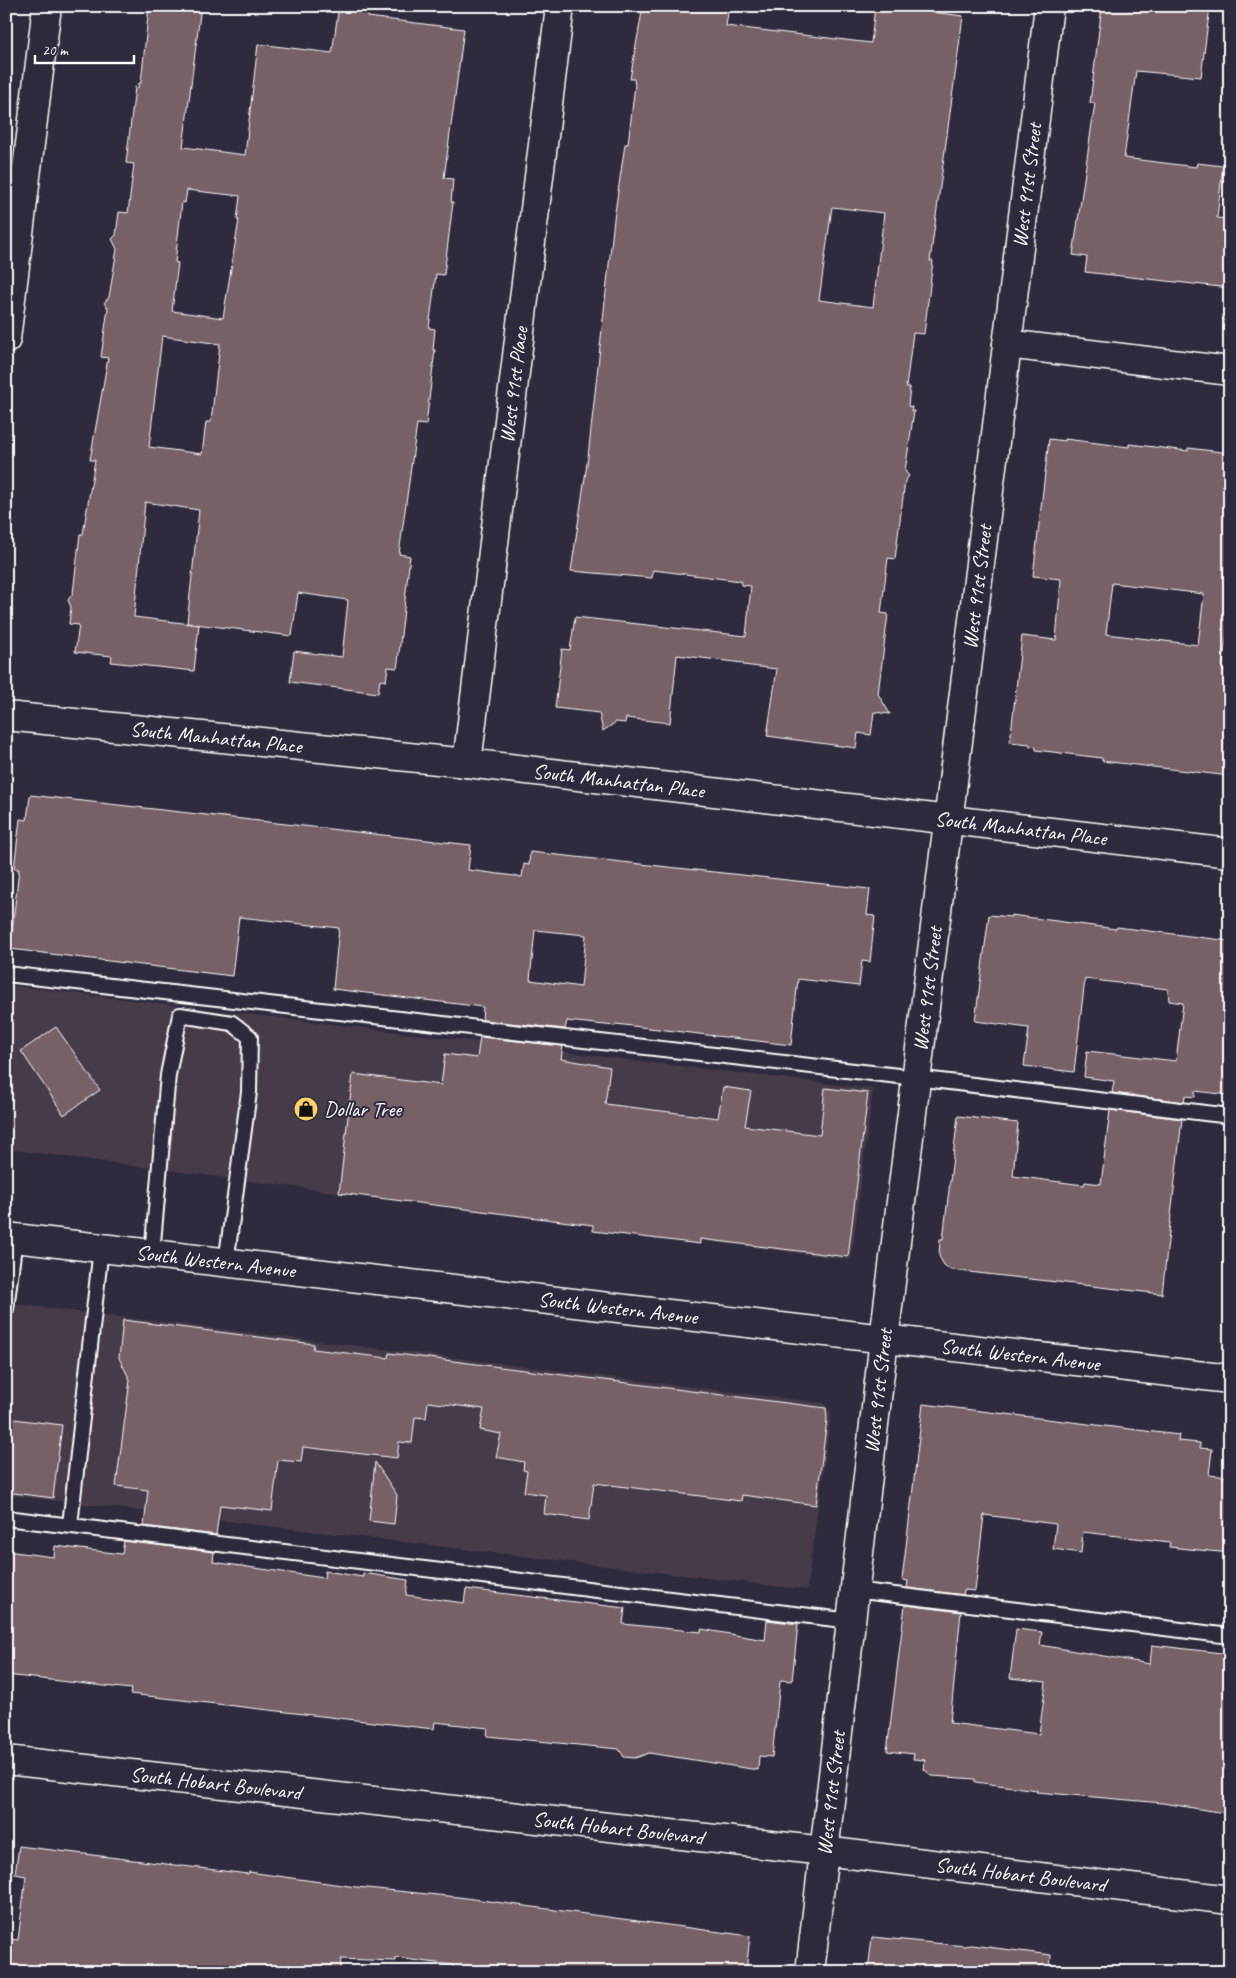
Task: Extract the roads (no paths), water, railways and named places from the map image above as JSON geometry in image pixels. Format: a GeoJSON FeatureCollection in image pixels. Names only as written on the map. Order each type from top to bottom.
{"type":"FeatureCollection","features":[{"type":"Feature","properties":{"kind":"street"},"geometry":{"type":"LineString","coordinates":[[6,338],[47,6]]}},
{"type":"Feature","properties":{"kind":"street","name":"West 91st Place"},"geometry":{"type":"LineString","coordinates":[[467,763],[560,6]]}},
{"type":"Feature","properties":{"kind":"street","name":"West 91st Street"},"geometry":{"type":"LineString","coordinates":[[810,1972],[884,1339],[1049,6]]}},
{"type":"Feature","properties":{"kind":"street"},"geometry":{"type":"LineString","coordinates":[[1007,344],[1230,371]]}},
{"type":"Feature","properties":{"kind":"street","name":"South Manhattan Place"},"geometry":{"type":"LineString","coordinates":[[6,716],[467,763],[1230,853]]}},
{"type":"Feature","properties":{"kind":"street","name":"South Western Avenue"},"geometry":{"type":"LineString","coordinates":[[11,1237],[226,1264],[1230,1379]]}},
{"type":"Feature","properties":{"kind":"street","name":"South Hobart Boulevard"},"geometry":{"type":"LineString","coordinates":[[6,1760],[824,1851],[1230,1900]]}},
{"type":"Feature","properties":{"kind":"lane"},"geometry":{"type":"LineString","coordinates":[[6,974],[916,1078],[1230,1116]]}},
{"type":"Feature","properties":{"kind":"lane"},"geometry":{"type":"LineString","coordinates":[[152,1254],[168,1075],[180,1015],[232,1023],[250,1037],[249,1092],[226,1264]]}},
{"type":"Feature","properties":{"kind":"lane"},"geometry":{"type":"LineString","coordinates":[[6,1309],[11,1237]]}},
{"type":"Feature","properties":{"kind":"lane"},"geometry":{"type":"LineString","coordinates":[[70,1525],[100,1248]]}},
{"type":"Feature","properties":{"kind":"lane"},"geometry":{"type":"LineString","coordinates":[[6,1518],[850,1621]]}},
{"type":"Feature","properties":{"kind":"lane"},"geometry":{"type":"LineString","coordinates":[[854,1590],[1230,1636]]}},
{"type":"Feature","properties":{"kind":"place","name":"Dollar Tree"},"geometry":{"type":"Point","coordinates":[306,1109]}}]}
